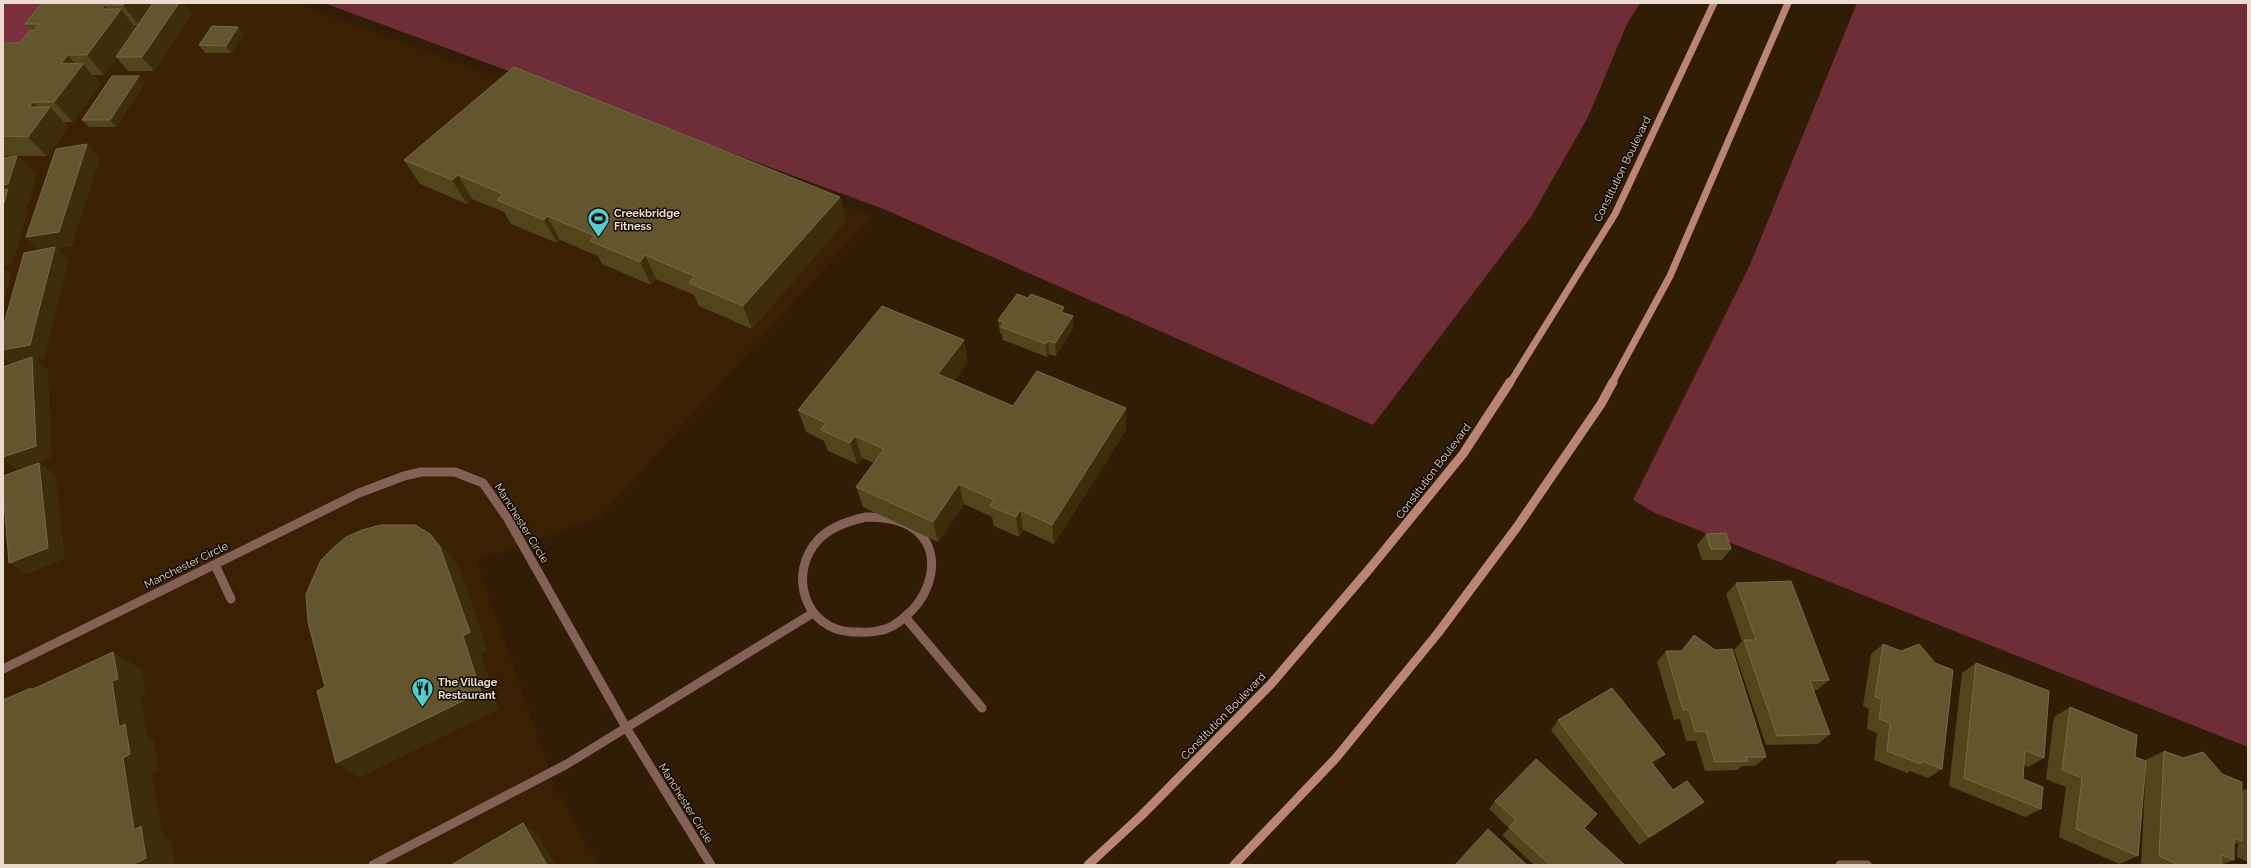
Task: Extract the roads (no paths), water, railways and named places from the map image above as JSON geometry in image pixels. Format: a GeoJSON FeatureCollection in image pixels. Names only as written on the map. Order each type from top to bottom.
{"type":"FeatureCollection","features":[{"type":"Feature","properties":{"kind":"main road","name":"Constitution Boulevard"},"geometry":{"type":"LineString","coordinates":[[1088,865],[1142,815],[1271,684],[1372,567],[1463,454],[1542,334],[1615,214],[1714,3]]}},
{"type":"Feature","properties":{"kind":"main road"},"geometry":{"type":"LineString","coordinates":[[1234,865],[1336,758],[1438,633],[1517,527],[1601,404],[1670,276],[1788,3]]}},
{"type":"Feature","properties":{"kind":"street","name":"Manchester Circle"},"geometry":{"type":"LineString","coordinates":[[3,669],[215,565],[359,492],[384,482],[421,472],[455,472],[469,476],[483,483],[508,519],[627,729],[711,865]]}},
{"type":"Feature","properties":{"kind":"street"},"geometry":{"type":"LineString","coordinates":[[866,517],[887,518],[906,524],[922,536],[931,553],[933,571],[928,590],[918,607],[906,617],[880,631],[858,633],[837,630],[819,619],[807,605],[801,586],[803,567],[812,549],[826,533],[845,522],[866,517]]}},
{"type":"Feature","properties":{"kind":"street"},"geometry":{"type":"LineString","coordinates":[[215,565],[231,599]]}},
{"type":"Feature","properties":{"kind":"street"},"geometry":{"type":"LineString","coordinates":[[373,865],[567,764],[627,729],[813,613]]}},
{"type":"Feature","properties":{"kind":"street"},"geometry":{"type":"LineString","coordinates":[[906,617],[982,708]]}},
{"type":"Feature","properties":{"kind":"street"},"geometry":{"type":"LineString","coordinates":[[1840,865],[1867,865]]}},
{"type":"Feature","properties":{"kind":"place","name":"Creekbridge Fitness"},"geometry":{"type":"Point","coordinates":[599,238]}},
{"type":"Feature","properties":{"kind":"place","name":"The Village Restaurant"},"geometry":{"type":"Point","coordinates":[423,708]}}]}
